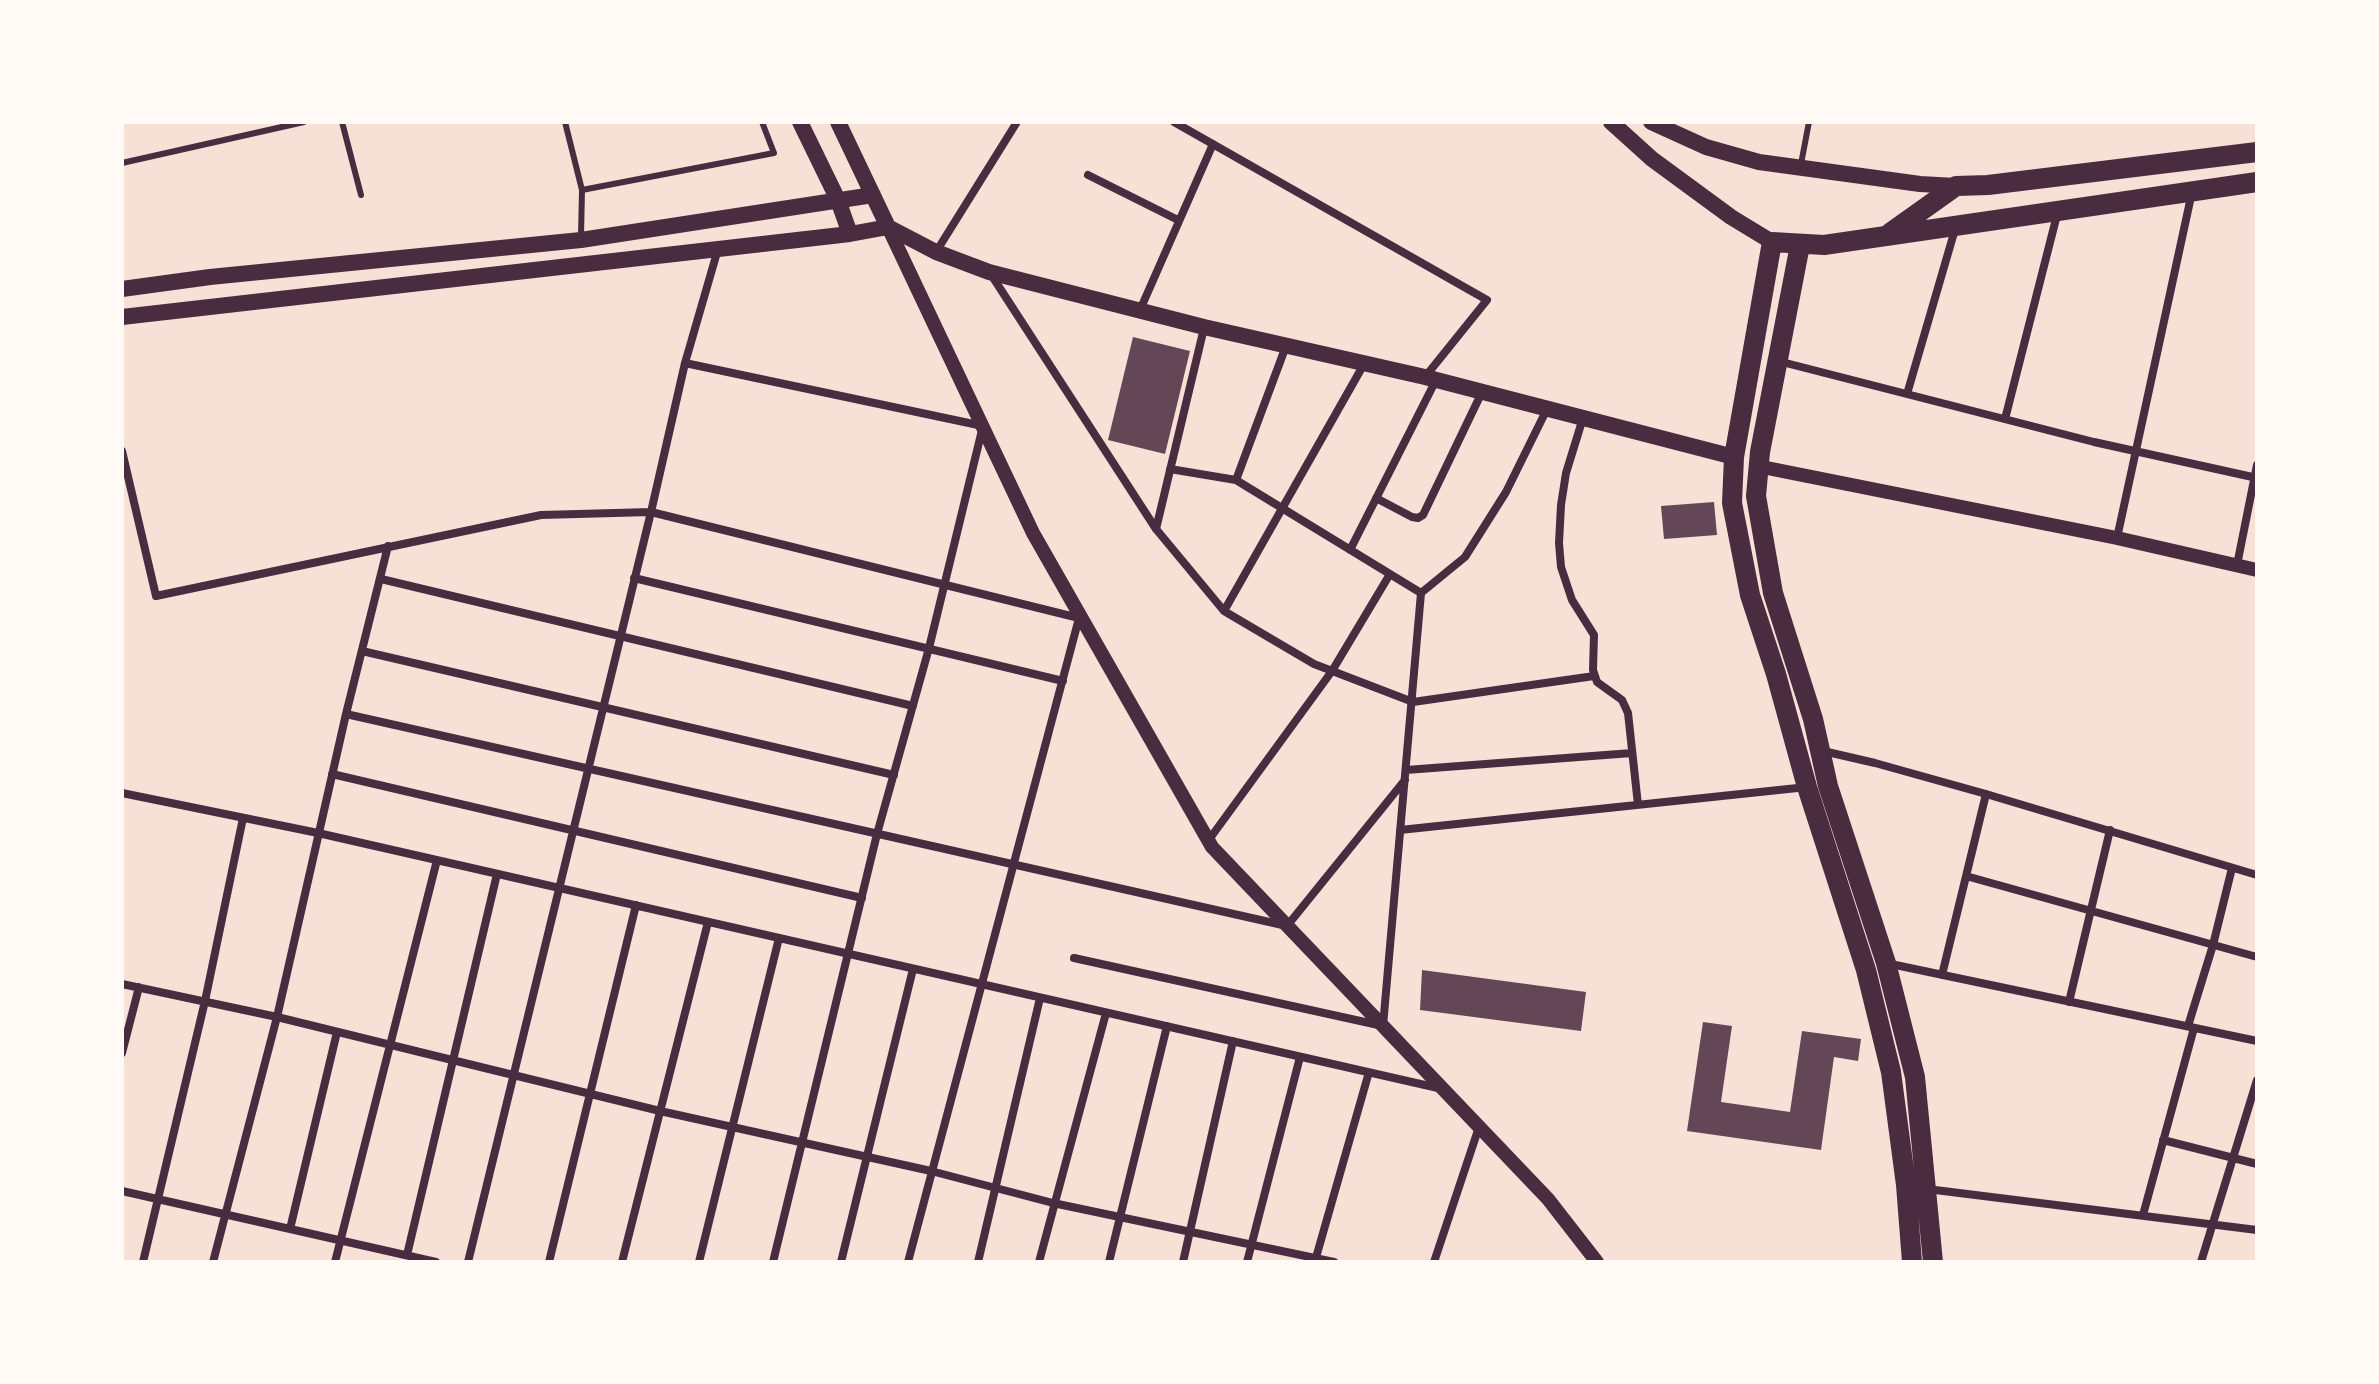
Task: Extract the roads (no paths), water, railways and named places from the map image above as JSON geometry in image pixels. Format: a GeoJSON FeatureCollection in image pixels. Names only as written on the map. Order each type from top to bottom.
{"type":"FeatureCollection","features":[{"type":"Feature","properties":{"kind":"main road"},"geometry":{"type":"LineString","coordinates":[[800,122],[838,200],[850,234]]}},
{"type":"Feature","properties":{"kind":"main road"},"geometry":{"type":"LineString","coordinates":[[1611,122],[1663,168],[1731,217],[1772,242],[1800,245],[1824,245],[2257,182]]}},
{"type":"Feature","properties":{"kind":"main road"},"geometry":{"type":"LineString","coordinates":[[1651,122],[1706,147],[1759,162],[1956,186],[1988,185],[2257,152]]}},
{"type":"Feature","properties":{"kind":"main road"},"geometry":{"type":"LineString","coordinates":[[845,126],[888,227],[936,252],[989,272],[1204,327],[1431,378],[1734,457]]}},
{"type":"Feature","properties":{"kind":"main road"},"geometry":{"type":"LineString","coordinates":[[1887,236],[1956,186]]}},
{"type":"Feature","properties":{"kind":"main road"},"geometry":{"type":"LineString","coordinates":[[122,289],[210,277],[581,240],[873,195]]}},
{"type":"Feature","properties":{"kind":"main road"},"geometry":{"type":"LineString","coordinates":[[122,317],[850,234],[888,227]]}},
{"type":"Feature","properties":{"kind":"main road"},"geometry":{"type":"LineString","coordinates":[[1772,242],[1734,457],[1732,503],[1750,595],[1866,970],[1891,1072],[1906,1185],[1912,1262]]}},
{"type":"Feature","properties":{"kind":"main road"},"geometry":{"type":"LineString","coordinates":[[1800,245],[1757,466],[1756,496],[1773,593],[1813,719],[1828,786],[1886,963],[1915,1077],[1933,1262]]}},
{"type":"Feature","properties":{"kind":"street"},"geometry":{"type":"LineString","coordinates":[[936,252],[1017,122]]}},
{"type":"Feature","properties":{"kind":"street"},"geometry":{"type":"LineString","coordinates":[[1174,122],[1487,300],[1431,378],[1350,550]]}},
{"type":"Feature","properties":{"kind":"street"},"geometry":{"type":"LineString","coordinates":[[1140,310],[1213,144]]}},
{"type":"Feature","properties":{"kind":"street"},"geometry":{"type":"LineString","coordinates":[[1088,175],[1178,220]]}},
{"type":"Feature","properties":{"kind":"street"},"geometry":{"type":"LineString","coordinates":[[2117,538],[2192,192]]}},
{"type":"Feature","properties":{"kind":"street"},"geometry":{"type":"LineString","coordinates":[[2005,419],[2058,211]]}},
{"type":"Feature","properties":{"kind":"street"},"geometry":{"type":"LineString","coordinates":[[1907,394],[1956,226]]}},
{"type":"Feature","properties":{"kind":"street"},"geometry":{"type":"LineString","coordinates":[[888,227],[1033,533],[1208,841],[1548,1199],[1597,1262]]}},
{"type":"Feature","properties":{"kind":"street"},"geometry":{"type":"LineString","coordinates":[[468,1262],[685,363],[718,248]]}},
{"type":"Feature","properties":{"kind":"street"},"geometry":{"type":"LineString","coordinates":[[989,272],[1156,529],[1224,611],[1314,664],[1413,702],[1594,676]]}},
{"type":"Feature","properties":{"kind":"street"},"geometry":{"type":"LineString","coordinates":[[1156,529],[1204,327]]}},
{"type":"Feature","properties":{"kind":"street"},"geometry":{"type":"LineString","coordinates":[[1236,480],[1286,346]]}},
{"type":"Feature","properties":{"kind":"street"},"geometry":{"type":"LineString","coordinates":[[1778,361],[2136,452],[2256,478]]}},
{"type":"Feature","properties":{"kind":"street"},"geometry":{"type":"LineString","coordinates":[[685,363],[983,426]]}},
{"type":"Feature","properties":{"kind":"street"},"geometry":{"type":"LineString","coordinates":[[1224,611],[1365,363]]}},
{"type":"Feature","properties":{"kind":"street"},"geometry":{"type":"LineString","coordinates":[[1376,498],[1412,517],[1423,515],[1482,392]]}},
{"type":"Feature","properties":{"kind":"street"},"geometry":{"type":"LineString","coordinates":[[1383,1026],[1421,593],[1465,557],[1506,492],[1547,409]]}},
{"type":"Feature","properties":{"kind":"street"},"geometry":{"type":"LineString","coordinates":[[1583,418],[1566,473],[1559,543],[1561,567],[1572,600],[1594,635],[1594,676],[1601,686],[1622,700],[1628,713],[1638,805]]}},
{"type":"Feature","properties":{"kind":"street"},"geometry":{"type":"LineString","coordinates":[[773,1262],[877,834],[929,648],[983,426]]}},
{"type":"Feature","properties":{"kind":"street"},"geometry":{"type":"LineString","coordinates":[[122,451],[156,596],[541,515],[651,512],[1079,618]]}},
{"type":"Feature","properties":{"kind":"street"},"geometry":{"type":"LineString","coordinates":[[2237,565],[2257,465]]}},
{"type":"Feature","properties":{"kind":"street"},"geometry":{"type":"LineString","coordinates":[[1757,466],[2117,538],[2257,570]]}},
{"type":"Feature","properties":{"kind":"street"},"geometry":{"type":"LineString","coordinates":[[1170,469],[1236,480],[1421,593]]}},
{"type":"Feature","properties":{"kind":"street"},"geometry":{"type":"LineString","coordinates":[[122,503],[134,500]]}},
{"type":"Feature","properties":{"kind":"street"},"geometry":{"type":"LineString","coordinates":[[213,1262],[277,1017],[388,546]]}},
{"type":"Feature","properties":{"kind":"street"},"geometry":{"type":"LineString","coordinates":[[1208,841],[1332,671],[1390,574]]}},
{"type":"Feature","properties":{"kind":"street"},"geometry":{"type":"LineString","coordinates":[[634,578],[1063,681]]}},
{"type":"Feature","properties":{"kind":"street"},"geometry":{"type":"LineString","coordinates":[[381,579],[913,706]]}},
{"type":"Feature","properties":{"kind":"street"},"geometry":{"type":"LineString","coordinates":[[908,1262],[1079,618]]}},
{"type":"Feature","properties":{"kind":"street"},"geometry":{"type":"LineString","coordinates":[[362,651],[894,775]]}},
{"type":"Feature","properties":{"kind":"street"},"geometry":{"type":"LineString","coordinates":[[346,714],[1287,926]]}},
{"type":"Feature","properties":{"kind":"street"},"geometry":{"type":"LineString","coordinates":[[1820,751],[1986,794],[2257,875]]}},
{"type":"Feature","properties":{"kind":"street"},"geometry":{"type":"LineString","coordinates":[[1406,770],[1632,753]]}},
{"type":"Feature","properties":{"kind":"street"},"geometry":{"type":"LineString","coordinates":[[332,774],[862,898]]}},
{"type":"Feature","properties":{"kind":"street"},"geometry":{"type":"LineString","coordinates":[[1287,926],[1405,780]]}},
{"type":"Feature","properties":{"kind":"street"},"geometry":{"type":"LineString","coordinates":[[1400,830],[1828,786]]}},
{"type":"Feature","properties":{"kind":"street"},"geometry":{"type":"LineString","coordinates":[[122,793],[318,833],[1443,1089]]}},
{"type":"Feature","properties":{"kind":"street"},"geometry":{"type":"LineString","coordinates":[[1942,975],[1986,794]]}},
{"type":"Feature","properties":{"kind":"street"},"geometry":{"type":"LineString","coordinates":[[143,1262],[205,1001],[243,818]]}},
{"type":"Feature","properties":{"kind":"street"},"geometry":{"type":"LineString","coordinates":[[2069,1002],[2110,830]]}},
{"type":"Feature","properties":{"kind":"street"},"geometry":{"type":"LineString","coordinates":[[335,1262],[437,860]]}},
{"type":"Feature","properties":{"kind":"street"},"geometry":{"type":"LineString","coordinates":[[2143,1215],[2232,868]]}},
{"type":"Feature","properties":{"kind":"street"},"geometry":{"type":"LineString","coordinates":[[407,1255],[497,874]]}},
{"type":"Feature","properties":{"kind":"street"},"geometry":{"type":"LineString","coordinates":[[1966,876],[2257,957]]}},
{"type":"Feature","properties":{"kind":"street"},"geometry":{"type":"LineString","coordinates":[[549,1262],[636,905]]}},
{"type":"Feature","properties":{"kind":"street"},"geometry":{"type":"LineString","coordinates":[[622,1262],[708,922]]}},
{"type":"Feature","properties":{"kind":"street"},"geometry":{"type":"LineString","coordinates":[[699,1262],[779,938]]}},
{"type":"Feature","properties":{"kind":"street"},"geometry":{"type":"LineString","coordinates":[[1074,958],[1383,1026]]}},
{"type":"Feature","properties":{"kind":"street"},"geometry":{"type":"LineString","coordinates":[[1886,963],[2257,1041]]}},
{"type":"Feature","properties":{"kind":"street"},"geometry":{"type":"LineString","coordinates":[[841,1262],[913,969]]}},
{"type":"Feature","properties":{"kind":"street"},"geometry":{"type":"LineString","coordinates":[[122,984],[277,1017],[660,1111],[931,1171],[1053,1203],[1334,1262]]}},
{"type":"Feature","properties":{"kind":"street"},"geometry":{"type":"LineString","coordinates":[[122,1053],[139,987]]}},
{"type":"Feature","properties":{"kind":"street"},"geometry":{"type":"LineString","coordinates":[[978,1262],[1040,998]]}},
{"type":"Feature","properties":{"kind":"street"},"geometry":{"type":"LineString","coordinates":[[1039,1262],[1106,1013]]}},
{"type":"Feature","properties":{"kind":"street"},"geometry":{"type":"LineString","coordinates":[[1109,1262],[1167,1026]]}},
{"type":"Feature","properties":{"kind":"street"},"geometry":{"type":"LineString","coordinates":[[290,1229],[337,1032]]}},
{"type":"Feature","properties":{"kind":"street"},"geometry":{"type":"LineString","coordinates":[[1183,1262],[1233,1041]]}},
{"type":"Feature","properties":{"kind":"street"},"geometry":{"type":"LineString","coordinates":[[1247,1262],[1300,1057]]}},
{"type":"Feature","properties":{"kind":"street"},"geometry":{"type":"LineString","coordinates":[[1315,1260],[1369,1072]]}},
{"type":"Feature","properties":{"kind":"street"},"geometry":{"type":"LineString","coordinates":[[2201,1262],[2257,1080]]}},
{"type":"Feature","properties":{"kind":"street"},"geometry":{"type":"LineString","coordinates":[[1434,1262],[1479,1127]]}},
{"type":"Feature","properties":{"kind":"street"},"geometry":{"type":"LineString","coordinates":[[2163,1140],[2257,1164]]}},
{"type":"Feature","properties":{"kind":"street"},"geometry":{"type":"LineString","coordinates":[[1926,1189],[2257,1230]]}},
{"type":"Feature","properties":{"kind":"street"},"geometry":{"type":"LineString","coordinates":[[122,1191],[436,1262]]}},
{"type":"Feature","properties":{"kind":"lane"},"geometry":{"type":"LineString","coordinates":[[122,163],[304,122]]}},
{"type":"Feature","properties":{"kind":"lane"},"geometry":{"type":"LineString","coordinates":[[342,122],[361,195]]}},
{"type":"Feature","properties":{"kind":"lane"},"geometry":{"type":"LineString","coordinates":[[565,122],[582,190],[581,240]]}},
{"type":"Feature","properties":{"kind":"lane"},"geometry":{"type":"LineString","coordinates":[[582,190],[774,153],[762,122]]}},
{"type":"Feature","properties":{"kind":"lane"},"geometry":{"type":"LineString","coordinates":[[1800,168],[1809,122]]}}]}
